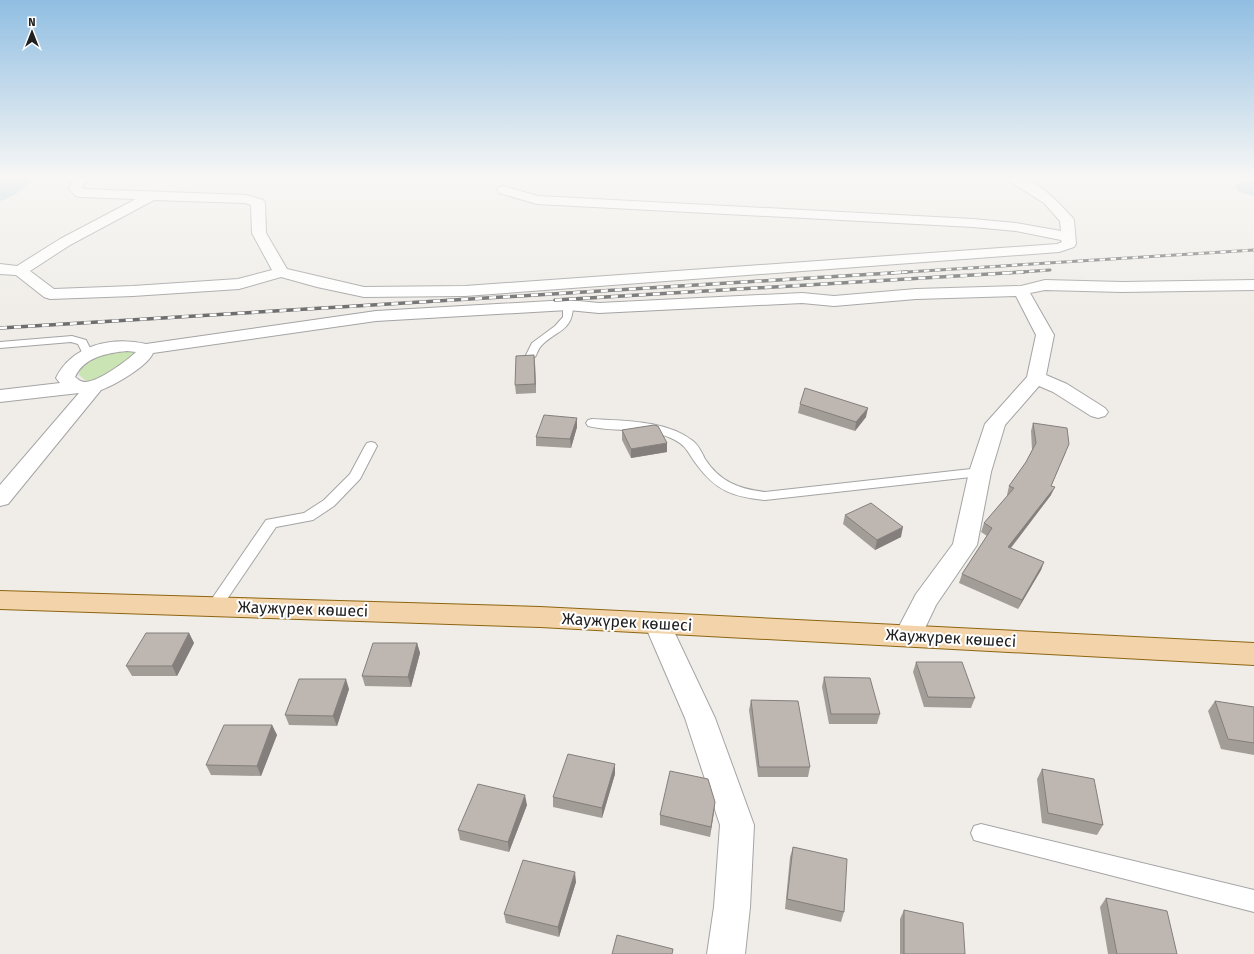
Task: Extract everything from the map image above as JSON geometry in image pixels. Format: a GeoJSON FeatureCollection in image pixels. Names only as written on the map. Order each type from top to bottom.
{"type":"FeatureCollection","features":[{"type":"Feature","properties":{"kind":"main road","name":"Жаужүрек көшесі"},"geometry":{"type":"LineString","coordinates":[[0,600],[532,617],[1254,654]]}},
{"type":"Feature","properties":{"kind":"street"},"geometry":{"type":"LineString","coordinates":[[20,271],[65,242],[103,222]]}},
{"type":"Feature","properties":{"kind":"street"},"geometry":{"type":"LineString","coordinates":[[259,222],[259,232],[281,272]]}},
{"type":"Feature","properties":{"kind":"street"},"geometry":{"type":"LineString","coordinates":[[945,222],[1016,227],[1069,237]]}},
{"type":"Feature","properties":{"kind":"street"},"geometry":{"type":"LineString","coordinates":[[0,269],[20,271],[50,294],[133,291],[239,284],[281,272],[317,282],[364,292],[465,291],[1059,248],[1069,244],[1067,222]]}},
{"type":"Feature","properties":{"kind":"street"},"geometry":{"type":"LineString","coordinates":[[86,387],[65,378],[76,361],[88,354],[104,348],[130,345],[146,349],[376,316],[568,305],[599,308],[802,298],[834,301],[916,294],[1021,291],[1045,285],[1122,287],[1254,285]]}},
{"type":"Feature","properties":{"kind":"street"},"geometry":{"type":"LineString","coordinates":[[908,636],[925,601],[964,545],[980,472],[996,424],[1036,378],[1045,335],[1021,291]]}},
{"type":"Feature","properties":{"kind":"street"},"geometry":{"type":"LineString","coordinates":[[0,396],[86,387],[107,381],[143,356],[146,349]]}},
{"type":"Feature","properties":{"kind":"street"},"geometry":{"type":"LineString","coordinates":[[1036,378],[1060,388],[1098,412]]}},
{"type":"Feature","properties":{"kind":"street"},"geometry":{"type":"LineString","coordinates":[[0,499],[50,438],[86,387]]}},
{"type":"Feature","properties":{"kind":"street"},"geometry":{"type":"LineString","coordinates":[[657,623],[700,718],[736,825],[732,907],[726,954]]}},
{"type":"Feature","properties":{"kind":"lane"},"geometry":{"type":"LineString","coordinates":[[531,355],[536,345],[559,328],[568,317],[568,305]]}},
{"type":"Feature","properties":{"kind":"lane"},"geometry":{"type":"LineString","coordinates":[[0,345],[72,340],[82,342],[88,354]]}},
{"type":"Feature","properties":{"kind":"lane"},"geometry":{"type":"LineString","coordinates":[[592,423],[643,427],[675,436],[690,444],[700,461],[720,483],[741,494],[765,496],[980,472]]}},
{"type":"Feature","properties":{"kind":"lane"},"geometry":{"type":"LineString","coordinates":[[214,606],[271,523],[308,517],[329,503],[355,476],[371,446]]}},
{"type":"Feature","properties":{"kind":"lane"},"geometry":{"type":"LineString","coordinates":[[981,833],[1254,902]]}},
{"type":"Feature","properties":{"kind":"green space"},"geometry":{"type":"Polygon","coordinates":[[[102,351],[134,351],[136,356],[103,378],[87,382],[79,375],[80,368],[102,351]]]}},
{"type":"Feature","properties":{"kind":"building"},"geometry":{"type":"Polygon","coordinates":[[[534,355],[535,384],[515,385],[516,356],[534,355]]]}},
{"type":"Feature","properties":{"kind":"building"},"geometry":{"type":"Polygon","coordinates":[[[805,388],[868,408],[856,422],[800,404],[805,388]]]}},
{"type":"Feature","properties":{"kind":"building"},"geometry":{"type":"Polygon","coordinates":[[[544,415],[577,418],[570,439],[536,437],[544,415]]]}},
{"type":"Feature","properties":{"kind":"building"},"geometry":{"type":"Polygon","coordinates":[[[1033,423],[1067,428],[1069,444],[1051,486],[1055,487],[1008,547],[1044,562],[1022,600],[962,574],[992,528],[984,523],[1014,488],[1009,486],[1026,462],[1036,443],[1033,423]]]}},
{"type":"Feature","properties":{"kind":"building"},"geometry":{"type":"Polygon","coordinates":[[[654,425],[658,426],[667,443],[631,449],[622,430],[654,425]]]}},
{"type":"Feature","properties":{"kind":"building"},"geometry":{"type":"Polygon","coordinates":[[[871,503],[903,527],[877,540],[845,515],[871,503]]]}},
{"type":"Feature","properties":{"kind":"building"},"geometry":{"type":"Polygon","coordinates":[[[146,633],[189,633],[172,666],[126,666],[146,633]]]}},
{"type":"Feature","properties":{"kind":"building"},"geometry":{"type":"Polygon","coordinates":[[[373,643],[417,643],[408,677],[362,676],[373,643]]]}},
{"type":"Feature","properties":{"kind":"building"},"geometry":{"type":"Polygon","coordinates":[[[916,662],[962,662],[975,698],[928,697],[916,662]]]}},
{"type":"Feature","properties":{"kind":"building"},"geometry":{"type":"Polygon","coordinates":[[[824,677],[870,678],[880,714],[831,714],[824,677]]]}},
{"type":"Feature","properties":{"kind":"building"},"geometry":{"type":"Polygon","coordinates":[[[299,679],[346,679],[333,716],[285,715],[299,679]]]}},
{"type":"Feature","properties":{"kind":"building"},"geometry":{"type":"Polygon","coordinates":[[[751,700],[798,701],[810,767],[759,767],[751,700]]]}},
{"type":"Feature","properties":{"kind":"building"},"geometry":{"type":"Polygon","coordinates":[[[1215,701],[1254,707],[1254,743],[1228,739],[1215,701]]]}},
{"type":"Feature","properties":{"kind":"building"},"geometry":{"type":"Polygon","coordinates":[[[224,725],[272,725],[257,766],[206,765],[224,725]]]}},
{"type":"Feature","properties":{"kind":"building"},"geometry":{"type":"Polygon","coordinates":[[[568,754],[615,764],[602,808],[553,797],[568,754]]]}},
{"type":"Feature","properties":{"kind":"building"},"geometry":{"type":"Polygon","coordinates":[[[1042,769],[1094,779],[1103,825],[1048,813],[1042,769]]]}},
{"type":"Feature","properties":{"kind":"building"},"geometry":{"type":"Polygon","coordinates":[[[670,771],[708,779],[715,802],[711,827],[660,815],[670,771]]]}},
{"type":"Feature","properties":{"kind":"building"},"geometry":{"type":"Polygon","coordinates":[[[478,784],[525,795],[508,842],[458,830],[478,784]]]}},
{"type":"Feature","properties":{"kind":"building"},"geometry":{"type":"Polygon","coordinates":[[[793,847],[847,859],[844,912],[787,899],[793,847]]]}},
{"type":"Feature","properties":{"kind":"building"},"geometry":{"type":"Polygon","coordinates":[[[523,860],[575,872],[558,927],[504,914],[523,860]]]}},
{"type":"Feature","properties":{"kind":"building"},"geometry":{"type":"Polygon","coordinates":[[[1106,898],[1167,911],[1177,954],[1117,954],[1106,898]]]}},
{"type":"Feature","properties":{"kind":"building"},"geometry":{"type":"Polygon","coordinates":[[[904,910],[963,923],[965,954],[904,954],[904,910]]]}},
{"type":"Feature","properties":{"kind":"building"},"geometry":{"type":"Polygon","coordinates":[[[617,935],[673,949],[672,954],[612,954],[617,935]]]}},
{"type":"Feature","properties":{"kind":"railway"},"geometry":{"type":"LineString","coordinates":[[898,273],[1254,250]]}},
{"type":"Feature","properties":{"kind":"railway"},"geometry":{"type":"LineString","coordinates":[[1007,273],[1050,270]]}},
{"type":"Feature","properties":{"kind":"railway"},"geometry":{"type":"LineString","coordinates":[[898,273],[907,272]]}},
{"type":"Feature","properties":{"kind":"railway"},"geometry":{"type":"LineString","coordinates":[[555,300],[1024,272]]}},
{"type":"Feature","properties":{"kind":"railway"},"geometry":{"type":"LineString","coordinates":[[891,273],[898,273]]}},
{"type":"Feature","properties":{"kind":"railway"},"geometry":{"type":"LineString","coordinates":[[0,328],[898,273]]}}]}
